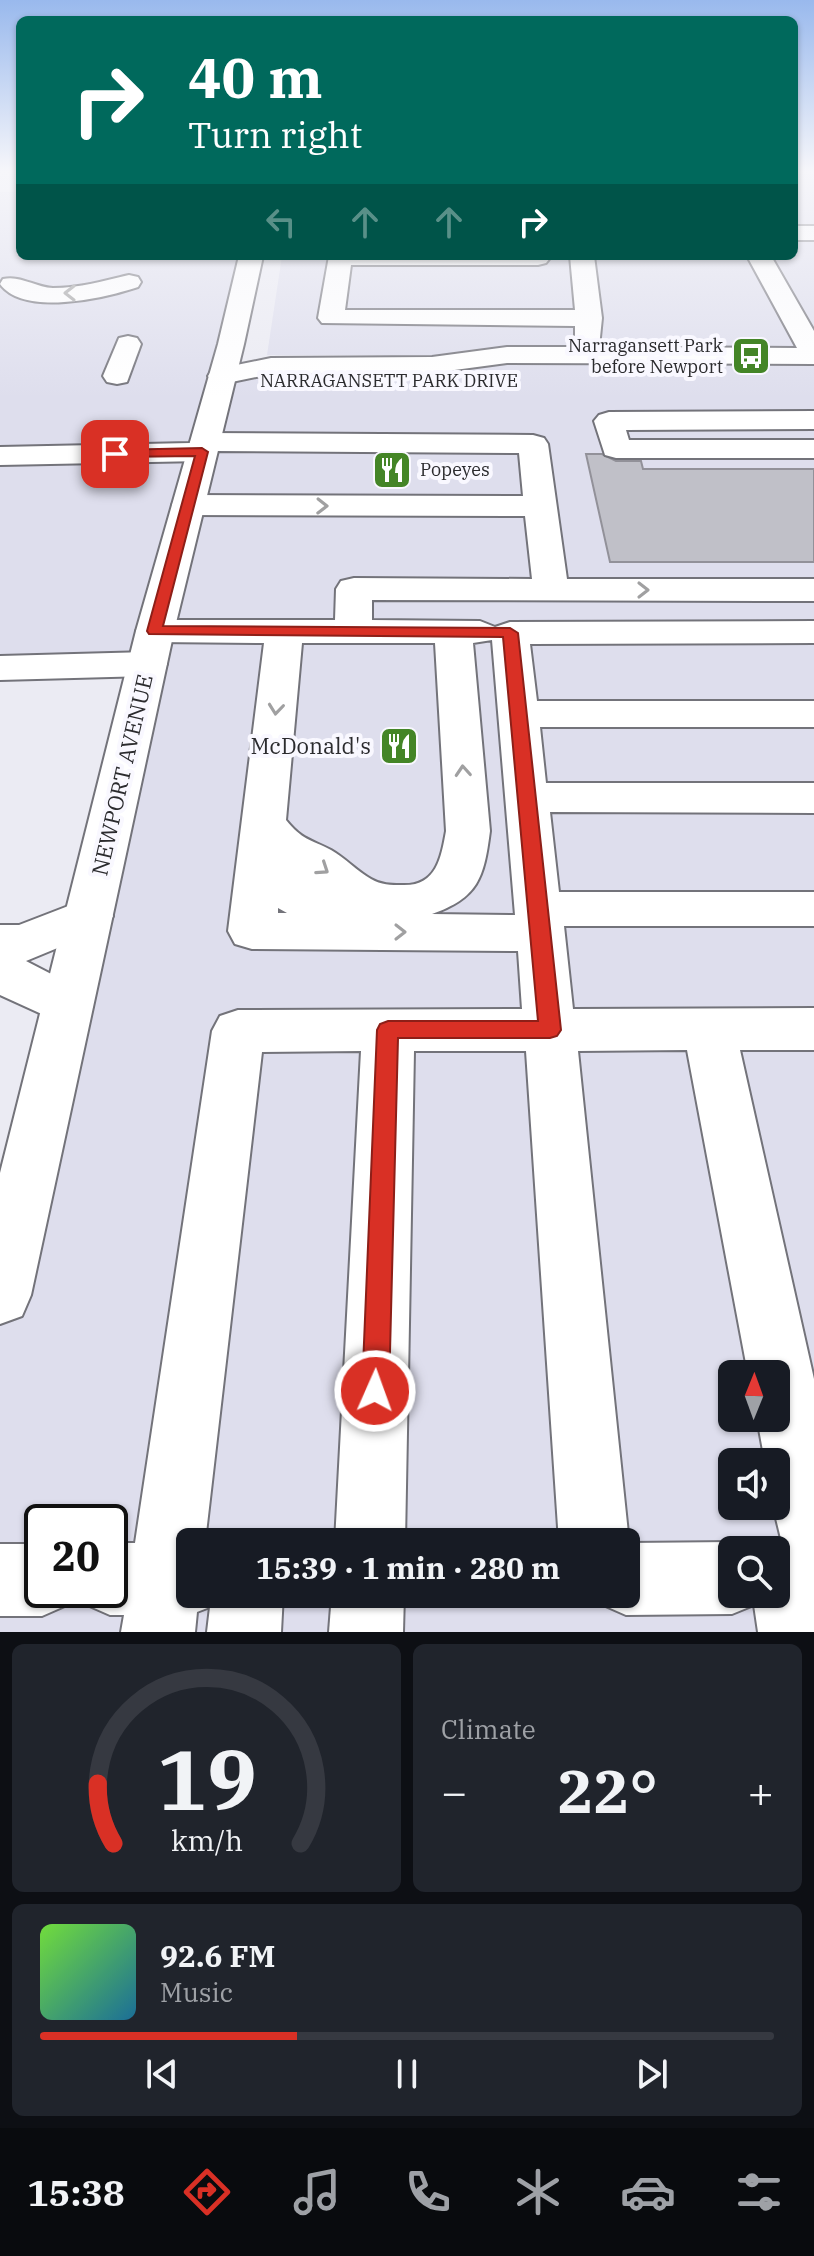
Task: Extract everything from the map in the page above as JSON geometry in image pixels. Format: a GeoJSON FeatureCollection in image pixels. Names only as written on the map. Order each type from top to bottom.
{"type":"FeatureCollection","features":[{"type":"Feature","properties":{"kind":"main road","name":"NEWPORT AVENUE"},"geometry":{"type":"LineString","coordinates":[[0,1295],[151,647],[250,260]]}},
{"type":"Feature","properties":{"kind":"main road"},"geometry":{"type":"LineString","coordinates":[[341,260],[331,318],[589,318]]}},
{"type":"Feature","properties":{"kind":"main road"},"geometry":{"type":"LineString","coordinates":[[539,260],[550,318]]}},
{"type":"Feature","properties":{"kind":"main road"},"geometry":{"type":"LineString","coordinates":[[582,260],[589,318],[588,368]]}},
{"type":"Feature","properties":{"kind":"main road"},"geometry":{"type":"LineString","coordinates":[[761,260],[814,356]]}},
{"type":"Feature","properties":{"kind":"main road"},"geometry":{"type":"LineString","coordinates":[[12,284],[26,292],[89,293],[110,290],[129,282]]}},
{"type":"Feature","properties":{"kind":"main road"},"geometry":{"type":"LineString","coordinates":[[117,376],[128,344]]}},
{"type":"Feature","properties":{"kind":"main road","name":"NARRAGANSETT PARK DRIVE"},"geometry":{"type":"LineString","coordinates":[[222,376],[268,384],[814,356]]}},
{"type":"Feature","properties":{"kind":"main road","name":"NARRAGANSETT PARK DRIVE"},"geometry":{"type":"LineString","coordinates":[[588,368],[814,380]]}},
{"type":"Feature","properties":{"kind":"main road"},"geometry":{"type":"LineString","coordinates":[[814,420],[609,421],[616,449],[814,449]]}},
{"type":"Feature","properties":{"kind":"main road"},"geometry":{"type":"LineString","coordinates":[[301,443],[340,454],[437,452],[501,460],[513,472],[510,482],[464,502]]}},
{"type":"Feature","properties":{"kind":"main road"},"geometry":{"type":"LineString","coordinates":[[278,505],[301,443]]}},
{"type":"Feature","properties":{"kind":"main road"},"geometry":{"type":"LineString","coordinates":[[0,456],[301,443],[533,444],[558,590]]}},
{"type":"Feature","properties":{"kind":"main road"},"geometry":{"type":"LineString","coordinates":[[188,505],[464,502],[542,506]]}},
{"type":"Feature","properties":{"kind":"main road"},"geometry":{"type":"LineString","coordinates":[[353,632],[354,589],[814,590]]}},
{"type":"Feature","properties":{"kind":"main road"},"geometry":{"type":"LineString","coordinates":[[284,632],[274,836],[278,882],[291,896],[304,903],[352,910],[379,901],[412,903],[442,893],[452,884],[464,859],[468,831],[453,632]]}},
{"type":"Feature","properties":{"kind":"main road"},"geometry":{"type":"LineString","coordinates":[[0,668],[284,632],[814,632]]}},
{"type":"Feature","properties":{"kind":"main road"},"geometry":{"type":"LineString","coordinates":[[510,633],[550,1030],[593,1528]]}},
{"type":"Feature","properties":{"kind":"main road"},"geometry":{"type":"LineString","coordinates":[[518,714],[814,714]]}},
{"type":"Feature","properties":{"kind":"main road"},"geometry":{"type":"LineString","coordinates":[[526,797],[814,798]]}},
{"type":"Feature","properties":{"kind":"main road"},"geometry":{"type":"LineString","coordinates":[[274,836],[252,931],[814,909]]}},
{"type":"Feature","properties":{"kind":"main road"},"geometry":{"type":"LineString","coordinates":[[466,847],[531,847]]}},
{"type":"Feature","properties":{"kind":"main road"},"geometry":{"type":"LineString","coordinates":[[0,943],[23,944],[89,916]]}},
{"type":"Feature","properties":{"kind":"main road"},"geometry":{"type":"LineString","coordinates":[[0,976],[17,978],[68,1006]]}},
{"type":"Feature","properties":{"kind":"main road"},"geometry":{"type":"LineString","coordinates":[[709,1029],[780,1536]]}},
{"type":"Feature","properties":{"kind":"main road"},"geometry":{"type":"LineString","coordinates":[[156,1592],[238,1031],[814,1029]]}},
{"type":"Feature","properties":{"kind":"main road"},"geometry":{"type":"LineString","coordinates":[[370,1528],[388,1030]]}},
{"type":"Feature","properties":{"kind":"main road"},"geometry":{"type":"LineString","coordinates":[[640,1579],[718,1580]]}},
{"type":"Feature","properties":{"kind":"main road"},"geometry":{"type":"LineString","coordinates":[[0,1580],[24,1580]]}},
{"type":"Feature","properties":{"kind":"main road"},"geometry":{"type":"LineString","coordinates":[[244,1632],[246,1608]]}},
{"type":"Feature","properties":{"kind":"main road"},"geometry":{"type":"LineString","coordinates":[[366,1632],[367,1608]]}},
{"type":"Feature","properties":{"kind":"shaded area"},"geometry":{"type":"Polygon","coordinates":[[[0,246],[16,246],[16,260],[252,260],[227,366],[499,355],[267,355],[281,260],[798,260],[798,246],[814,246],[814,1632],[0,1632],[0,1306],[144,671],[0,675],[0,246]]]}},
{"type":"Feature","properties":{"kind":"building"},"geometry":{"type":"Polygon","coordinates":[[[586,454],[602,454],[616,461],[641,461],[643,469],[814,469],[814,562],[610,562],[586,454]]]}},
{"type":"Feature","properties":{"kind":"place","name":"Narragansett Park before Newport"},"geometry":{"type":"Point","coordinates":[751,356]}},
{"type":"Feature","properties":{"kind":"place","name":"Popeyes"},"geometry":{"type":"Point","coordinates":[392,470]}},
{"type":"Feature","properties":{"kind":"place","name":"McDonald's"},"geometry":{"type":"Point","coordinates":[399,746]}},
{"type":"Feature","properties":{"kind":"route"},"geometry":{"type":"LineString","coordinates":[[115,454],[202,452],[155,631],[510,633],[550,1030],[388,1030],[375,1391]]}}]}
